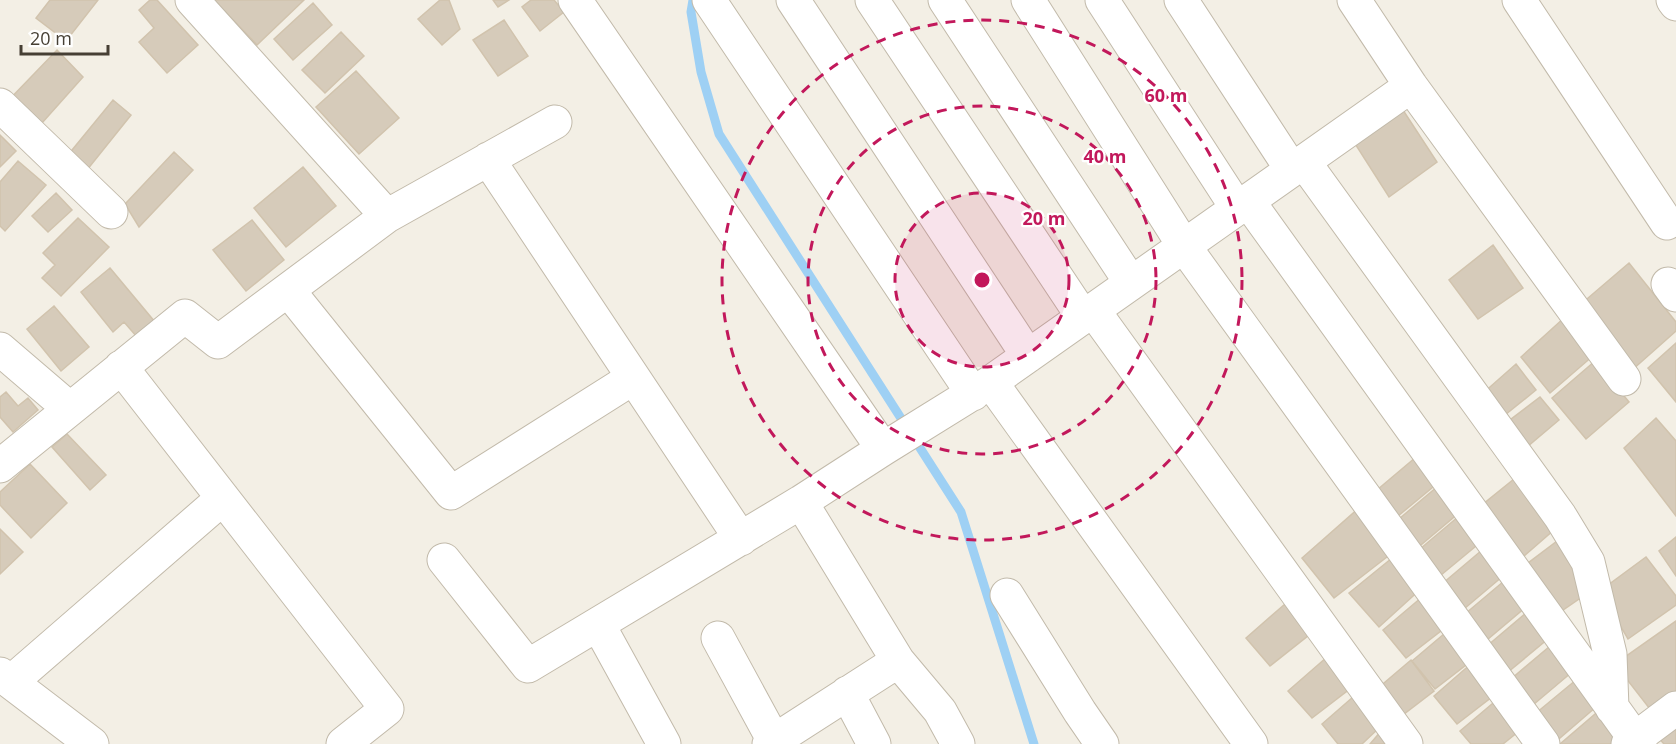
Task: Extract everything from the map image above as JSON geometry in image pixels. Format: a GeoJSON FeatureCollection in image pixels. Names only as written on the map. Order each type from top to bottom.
{"type":"FeatureCollection","features":[{"type":"Feature","properties":{"kind":"street"},"geometry":{"type":"LineString","coordinates":[[192,0],[387,216]]}},
{"type":"Feature","properties":{"kind":"street"},"geometry":{"type":"LineString","coordinates":[[574,0],[897,441]]}},
{"type":"Feature","properties":{"kind":"street"},"geometry":{"type":"LineString","coordinates":[[709,0],[982,388],[1251,744]]}},
{"type":"Feature","properties":{"kind":"street"},"geometry":{"type":"LineString","coordinates":[[793,0],[1028,356]]}},
{"type":"Feature","properties":{"kind":"street"},"geometry":{"type":"LineString","coordinates":[[872,0],[1088,313],[1406,744]]}},
{"type":"Feature","properties":{"kind":"street"},"geometry":{"type":"LineString","coordinates":[[945,0],[1131,283]]}},
{"type":"Feature","properties":{"kind":"street"},"geometry":{"type":"LineString","coordinates":[[1028,0],[1184,246],[1543,744]]}},
{"type":"Feature","properties":{"kind":"street"},"geometry":{"type":"LineString","coordinates":[[1102,0],[1243,205],[1612,708],[1634,742],[1676,708]]}},
{"type":"Feature","properties":{"kind":"street"},"geometry":{"type":"LineString","coordinates":[[1181,0],[1298,166],[1560,516],[1588,562],[1610,654],[1612,708]]}},
{"type":"Feature","properties":{"kind":"street"},"geometry":{"type":"LineString","coordinates":[[1354,0],[1411,86],[1624,379]]}},
{"type":"Feature","properties":{"kind":"street"},"geometry":{"type":"LineString","coordinates":[[1519,0],[1666,223]]}},
{"type":"Feature","properties":{"kind":"street"},"geometry":{"type":"LineString","coordinates":[[1673,0],[1676,4]]}},
{"type":"Feature","properties":{"kind":"street"},"geometry":{"type":"LineString","coordinates":[[444,560],[528,666],[741,539],[982,388],[1411,86]]}},
{"type":"Feature","properties":{"kind":"street"},"geometry":{"type":"LineString","coordinates":[[0,105],[111,212]]}},
{"type":"Feature","properties":{"kind":"street"},"geometry":{"type":"LineString","coordinates":[[0,466],[185,316],[218,342],[387,216],[555,122]]}},
{"type":"Feature","properties":{"kind":"street"},"geometry":{"type":"LineString","coordinates":[[488,159],[741,539]]}},
{"type":"Feature","properties":{"kind":"street"},"geometry":{"type":"LineString","coordinates":[[288,290],[450,494],[633,378]]}},
{"type":"Feature","properties":{"kind":"street"},"geometry":{"type":"LineString","coordinates":[[0,349],[70,409]]}},
{"type":"Feature","properties":{"kind":"street"},"geometry":{"type":"LineString","coordinates":[[122,367],[387,709],[343,744]]}},
{"type":"Feature","properties":{"kind":"street"},"geometry":{"type":"LineString","coordinates":[[92,744],[5,678],[223,498]]}},
{"type":"Feature","properties":{"kind":"street"},"geometry":{"type":"LineString","coordinates":[[801,502],[898,661],[940,711],[958,744]]}},
{"type":"Feature","properties":{"kind":"street"},"geometry":{"type":"LineString","coordinates":[[1007,595],[1102,744]]}},
{"type":"Feature","properties":{"kind":"street"},"geometry":{"type":"LineString","coordinates":[[598,624],[664,744]]}},
{"type":"Feature","properties":{"kind":"street"},"geometry":{"type":"LineString","coordinates":[[718,638],[772,742],[898,661]]}},
{"type":"Feature","properties":{"kind":"street"},"geometry":{"type":"LineString","coordinates":[[847,693],[874,744]]}},
{"type":"Feature","properties":{"kind":"building"},"geometry":{"type":"Polygon","coordinates":[[[50,0],[98,0],[66,41],[36,18],[50,0]]]}},
{"type":"Feature","properties":{"kind":"building"},"geometry":{"type":"Polygon","coordinates":[[[150,0],[157,0],[198,45],[167,73],[139,42],[154,28],[139,10],[150,0]]]}},
{"type":"Feature","properties":{"kind":"building"},"geometry":{"type":"Polygon","coordinates":[[[214,0],[304,0],[257,45],[214,0]]]}},
{"type":"Feature","properties":{"kind":"building"},"geometry":{"type":"Polygon","coordinates":[[[440,0],[449,0],[460,29],[442,45],[418,19],[440,0]]]}},
{"type":"Feature","properties":{"kind":"building"},"geometry":{"type":"Polygon","coordinates":[[[493,0],[509,0],[498,7],[493,0]]]}},
{"type":"Feature","properties":{"kind":"building"},"geometry":{"type":"Polygon","coordinates":[[[531,0],[554,0],[564,12],[540,31],[522,7],[531,0]]]}},
{"type":"Feature","properties":{"kind":"building"},"geometry":{"type":"Polygon","coordinates":[[[313,3],[332,25],[293,60],[274,39],[313,3]]]}},
{"type":"Feature","properties":{"kind":"building"},"geometry":{"type":"Polygon","coordinates":[[[504,20],[528,56],[498,76],[473,40],[504,20]]]}},
{"type":"Feature","properties":{"kind":"building"},"geometry":{"type":"Polygon","coordinates":[[[341,32],[364,56],[325,93],[302,70],[341,32]]]}},
{"type":"Feature","properties":{"kind":"building"},"geometry":{"type":"Polygon","coordinates":[[[57,50],[83,77],[34,132],[5,104],[57,50]]]}},
{"type":"Feature","properties":{"kind":"building"},"geometry":{"type":"Polygon","coordinates":[[[356,71],[399,118],[359,154],[316,107],[356,71]]]}},
{"type":"Feature","properties":{"kind":"building"},"geometry":{"type":"Polygon","coordinates":[[[113,100],[131,115],[87,170],[68,155],[113,100]]]}},
{"type":"Feature","properties":{"kind":"building"},"geometry":{"type":"Polygon","coordinates":[[[1399,104],[1437,162],[1389,197],[1352,139],[1399,104]]]}},
{"type":"Feature","properties":{"kind":"building"},"geometry":{"type":"Polygon","coordinates":[[[0,135],[16,151],[0,167],[0,135]]]}},
{"type":"Feature","properties":{"kind":"building"},"geometry":{"type":"Polygon","coordinates":[[[174,152],[193,170],[139,227],[125,204],[174,152]]]}},
{"type":"Feature","properties":{"kind":"building"},"geometry":{"type":"Polygon","coordinates":[[[18,161],[46,185],[5,231],[0,226],[0,182],[18,161]]]}},
{"type":"Feature","properties":{"kind":"building"},"geometry":{"type":"Polygon","coordinates":[[[303,167],[336,206],[286,247],[254,208],[303,167]]]}},
{"type":"Feature","properties":{"kind":"building"},"geometry":{"type":"Polygon","coordinates":[[[56,193],[72,210],[48,232],[32,216],[56,193]]]}},
{"type":"Feature","properties":{"kind":"building"},"geometry":{"type":"Polygon","coordinates":[[[78,218],[109,247],[61,296],[42,278],[55,265],[43,253],[78,218]]]}},
{"type":"Feature","properties":{"kind":"building"},"geometry":{"type":"Polygon","coordinates":[[[252,220],[284,260],[246,291],[213,250],[252,220]]]}},
{"type":"Feature","properties":{"kind":"building"},"geometry":{"type":"Polygon","coordinates":[[[1493,245],[1523,288],[1478,319],[1449,280],[1493,245]]]}},
{"type":"Feature","properties":{"kind":"building"},"geometry":{"type":"Polygon","coordinates":[[[1629,263],[1676,322],[1676,331],[1631,371],[1581,304],[1629,263]]]}},
{"type":"Feature","properties":{"kind":"building"},"geometry":{"type":"Polygon","coordinates":[[[110,268],[155,322],[137,337],[124,322],[113,332],[81,292],[110,268]]]}},
{"type":"Feature","properties":{"kind":"building"},"geometry":{"type":"Polygon","coordinates":[[[54,306],[89,347],[61,371],[27,329],[54,306]]]}},
{"type":"Feature","properties":{"kind":"building"},"geometry":{"type":"Polygon","coordinates":[[[1565,317],[1594,355],[1550,393],[1521,357],[1565,317]]]}},
{"type":"Feature","properties":{"kind":"building"},"geometry":{"type":"Polygon","coordinates":[[[1676,343],[1676,402],[1648,368],[1676,343]]]}},
{"type":"Feature","properties":{"kind":"building"},"geometry":{"type":"Polygon","coordinates":[[[1595,361],[1629,402],[1586,439],[1552,398],[1595,361]]]}},
{"type":"Feature","properties":{"kind":"building"},"geometry":{"type":"Polygon","coordinates":[[[1516,364],[1536,390],[1500,419],[1482,394],[1516,364]]]}},
{"type":"Feature","properties":{"kind":"building"},"geometry":{"type":"Polygon","coordinates":[[[6,392],[18,406],[28,398],[38,410],[13,432],[0,417],[0,397],[6,392]]]}},
{"type":"Feature","properties":{"kind":"building"},"geometry":{"type":"Polygon","coordinates":[[[1540,397],[1559,420],[1521,452],[1502,426],[1540,397]]]}},
{"type":"Feature","properties":{"kind":"building"},"geometry":{"type":"Polygon","coordinates":[[[1656,418],[1676,441],[1676,516],[1624,448],[1656,418]]]}},
{"type":"Feature","properties":{"kind":"building"},"geometry":{"type":"Polygon","coordinates":[[[67,434],[106,475],[90,490],[52,447],[67,434]]]}},
{"type":"Feature","properties":{"kind":"building"},"geometry":{"type":"Polygon","coordinates":[[[1422,452],[1444,478],[1392,521],[1371,495],[1422,452]]]}},
{"type":"Feature","properties":{"kind":"building"},"geometry":{"type":"Polygon","coordinates":[[[30,464],[67,503],[31,538],[0,505],[0,492],[30,464]]]}},
{"type":"Feature","properties":{"kind":"building"},"geometry":{"type":"Polygon","coordinates":[[[1514,479],[1554,530],[1517,562],[1477,509],[1514,479]]]}},
{"type":"Feature","properties":{"kind":"building"},"geometry":{"type":"Polygon","coordinates":[[[1444,481],[1466,507],[1415,550],[1393,524],[1444,481]]]}},
{"type":"Feature","properties":{"kind":"building"},"geometry":{"type":"Polygon","coordinates":[[[1360,507],[1396,550],[1334,598],[1302,558],[1360,507]]]}},
{"type":"Feature","properties":{"kind":"building"},"geometry":{"type":"Polygon","coordinates":[[[1465,511],[1487,537],[1435,580],[1414,554],[1465,511]]]}},
{"type":"Feature","properties":{"kind":"building"},"geometry":{"type":"Polygon","coordinates":[[[0,529],[23,552],[0,574],[0,529]]]}},
{"type":"Feature","properties":{"kind":"building"},"geometry":{"type":"Polygon","coordinates":[[[1676,537],[1676,576],[1659,551],[1676,537]]]}},
{"type":"Feature","properties":{"kind":"building"},"geometry":{"type":"Polygon","coordinates":[[[1561,538],[1592,590],[1553,617],[1520,569],[1561,538]]]}},
{"type":"Feature","properties":{"kind":"building"},"geometry":{"type":"Polygon","coordinates":[[[1488,545],[1509,571],[1458,614],[1436,589],[1488,545]]]}},
{"type":"Feature","properties":{"kind":"building"},"geometry":{"type":"Polygon","coordinates":[[[1397,554],[1423,587],[1379,627],[1349,593],[1397,554]]]}},
{"type":"Feature","properties":{"kind":"building"},"geometry":{"type":"Polygon","coordinates":[[[1646,557],[1676,596],[1676,605],[1628,639],[1600,591],[1646,557]]]}},
{"type":"Feature","properties":{"kind":"building"},"geometry":{"type":"Polygon","coordinates":[[[1510,576],[1532,602],[1481,645],[1459,619],[1510,576]]]}},
{"type":"Feature","properties":{"kind":"building"},"geometry":{"type":"Polygon","coordinates":[[[1422,597],[1446,627],[1406,658],[1383,630],[1422,597]]]}},
{"type":"Feature","properties":{"kind":"building"},"geometry":{"type":"Polygon","coordinates":[[[1285,604],[1309,635],[1270,666],[1246,638],[1285,604]]]}},
{"type":"Feature","properties":{"kind":"building"},"geometry":{"type":"Polygon","coordinates":[[[1532,608],[1554,634],[1502,677],[1481,651],[1532,608]]]}},
{"type":"Feature","properties":{"kind":"building"},"geometry":{"type":"Polygon","coordinates":[[[1676,621],[1676,694],[1653,713],[1615,664],[1676,621]]]}},
{"type":"Feature","properties":{"kind":"building"},"geometry":{"type":"Polygon","coordinates":[[[1451,628],[1475,658],[1435,689],[1412,661],[1451,628]]]}},
{"type":"Feature","properties":{"kind":"building"},"geometry":{"type":"Polygon","coordinates":[[[1556,641],[1578,667],[1527,710],[1505,684],[1556,641]]]}},
{"type":"Feature","properties":{"kind":"building"},"geometry":{"type":"Polygon","coordinates":[[[1327,657],[1351,688],[1312,718],[1288,691],[1327,657]]]}},
{"type":"Feature","properties":{"kind":"building"},"geometry":{"type":"Polygon","coordinates":[[[1411,660],[1434,691],[1395,721],[1371,694],[1411,660]]]}},
{"type":"Feature","properties":{"kind":"building"},"geometry":{"type":"Polygon","coordinates":[[[1473,662],[1497,693],[1457,724],[1434,696],[1473,662]]]}},
{"type":"Feature","properties":{"kind":"building"},"geometry":{"type":"Polygon","coordinates":[[[1582,675],[1603,701],[1553,744],[1530,718],[1582,675]]]}},
{"type":"Feature","properties":{"kind":"building"},"geometry":{"type":"Polygon","coordinates":[[[1353,697],[1380,727],[1362,744],[1338,744],[1322,724],[1353,697]]]}},
{"type":"Feature","properties":{"kind":"building"},"geometry":{"type":"Polygon","coordinates":[[[1499,698],[1523,728],[1503,744],[1471,744],[1460,731],[1499,698]]]}},
{"type":"Feature","properties":{"kind":"building"},"geometry":{"type":"Polygon","coordinates":[[[1602,708],[1625,734],[1613,744],[1560,744],[1602,708]]]}},
{"type":"Feature","properties":{"kind":"building"},"geometry":{"type":"Polygon","coordinates":[[[1676,720],[1676,744],[1664,744],[1657,736],[1676,720]]]}},
{"type":"Feature","properties":{"kind":"building"},"geometry":{"type":"Polygon","coordinates":[[[1382,730],[1394,744],[1370,744],[1382,730]]]}},
{"type":"Feature","properties":{"kind":"waterway"},"geometry":{"type":"LineString","coordinates":[[693,0],[691,12],[701,72],[719,134],[961,512],[1034,744]]}}]}
